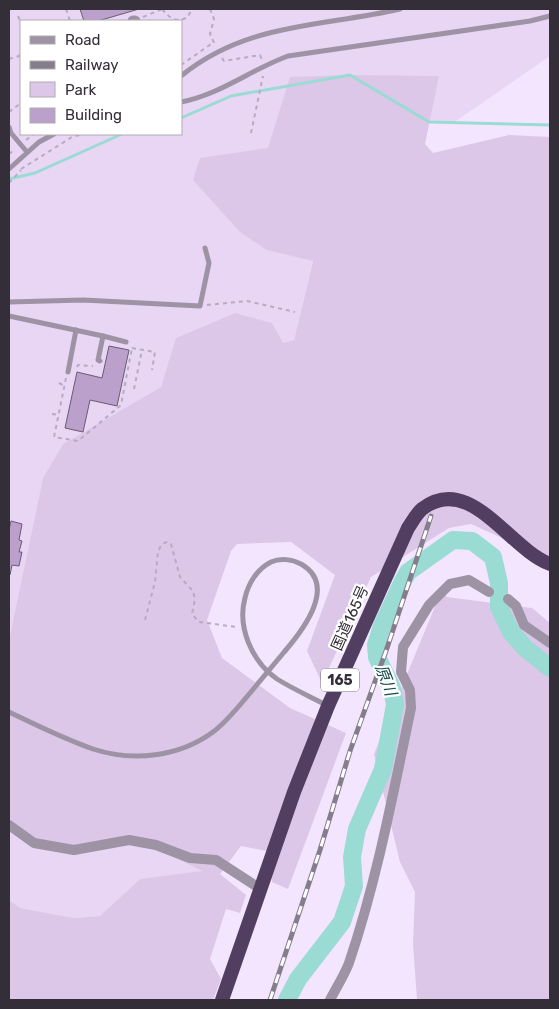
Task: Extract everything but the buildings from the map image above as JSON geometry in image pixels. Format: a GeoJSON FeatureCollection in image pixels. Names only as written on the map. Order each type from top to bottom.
{"type":"FeatureCollection","features":[{"type":"Feature","properties":{"kind":"highway","name":"国道165号"},"geometry":{"type":"LineString","coordinates":[[222,1000],[294,792],[328,706],[408,528],[422,509],[445,498],[461,500],[478,509],[538,559],[550,564]]}},
{"type":"Feature","properties":{"kind":"street"},"geometry":{"type":"LineString","coordinates":[[330,1000],[348,964],[382,848],[411,708],[410,690],[401,672],[404,648],[429,605],[450,584],[470,580],[489,592]]}},
{"type":"Feature","properties":{"kind":"street"},"geometry":{"type":"LineString","coordinates":[[508,599],[516,606],[524,625],[550,643]]}},
{"type":"Feature","properties":{"kind":"street"},"geometry":{"type":"LineString","coordinates":[[9,825],[34,843],[74,850],[129,840],[156,844],[190,858],[216,860],[260,888]]}},
{"type":"Feature","properties":{"kind":"lane"},"geometry":{"type":"LineString","coordinates":[[182,75],[192,67],[229,47],[265,33],[400,9]]}},
{"type":"Feature","properties":{"kind":"lane"},"geometry":{"type":"LineString","coordinates":[[182,102],[227,85],[288,56],[530,21],[550,16]]}},
{"type":"Feature","properties":{"kind":"lane"},"geometry":{"type":"LineString","coordinates":[[9,127],[11,133],[27,152]]}},
{"type":"Feature","properties":{"kind":"lane"},"geometry":{"type":"LineString","coordinates":[[9,169],[39,142],[52,135]]}},
{"type":"Feature","properties":{"kind":"lane"},"geometry":{"type":"LineString","coordinates":[[9,302],[83,300],[200,306],[209,263],[205,248]]}},
{"type":"Feature","properties":{"kind":"lane"},"geometry":{"type":"LineString","coordinates":[[9,316],[126,342]]}},
{"type":"Feature","properties":{"kind":"lane"},"geometry":{"type":"LineString","coordinates":[[68,372],[76,330]]}},
{"type":"Feature","properties":{"kind":"lane"},"geometry":{"type":"LineString","coordinates":[[99,361],[103,336]]}},
{"type":"Feature","properties":{"kind":"lane"},"geometry":{"type":"LineString","coordinates":[[9,712],[93,749],[110,754],[145,756],[177,750],[213,732],[229,718],[245,699],[285,651],[303,629],[314,608],[317,592],[314,578],[307,567],[284,559],[271,562],[258,573],[248,586],[243,604],[245,628],[249,644],[263,667],[276,678],[328,706]]}},
{"type":"Feature","properties":{"kind":"path"},"geometry":{"type":"LineString","coordinates":[[149,14],[162,9],[170,18],[178,20],[187,18],[192,9]]}},
{"type":"Feature","properties":{"kind":"path"},"geometry":{"type":"LineString","coordinates":[[182,64],[214,42],[210,34],[214,19],[210,9]]}},
{"type":"Feature","properties":{"kind":"path"},"geometry":{"type":"LineString","coordinates":[[18,16],[20,21]]}},
{"type":"Feature","properties":{"kind":"path"},"geometry":{"type":"LineString","coordinates":[[9,59],[20,53]]}},
{"type":"Feature","properties":{"kind":"path"},"geometry":{"type":"LineString","coordinates":[[222,58],[224,61],[260,55],[262,60]]}},
{"type":"Feature","properties":{"kind":"path"},"geometry":{"type":"LineString","coordinates":[[252,133],[262,78]]}},
{"type":"Feature","properties":{"kind":"path"},"geometry":{"type":"LineString","coordinates":[[9,112],[20,104]]}},
{"type":"Feature","properties":{"kind":"path"},"geometry":{"type":"LineString","coordinates":[[24,142],[33,135]]}},
{"type":"Feature","properties":{"kind":"path"},"geometry":{"type":"LineString","coordinates":[[9,183],[22,170],[45,153],[72,137],[79,135]]}},
{"type":"Feature","properties":{"kind":"path"},"geometry":{"type":"LineString","coordinates":[[9,154],[18,146]]}},
{"type":"Feature","properties":{"kind":"path"},"geometry":{"type":"LineString","coordinates":[[18,166],[22,170]]}},
{"type":"Feature","properties":{"kind":"path"},"geometry":{"type":"LineString","coordinates":[[200,306],[247,301],[295,312]]}},
{"type":"Feature","properties":{"kind":"path"},"geometry":{"type":"LineString","coordinates":[[126,342],[132,348],[155,352],[152,370]]}},
{"type":"Feature","properties":{"kind":"path"},"geometry":{"type":"LineString","coordinates":[[99,361],[92,367],[78,365],[74,373],[68,372],[54,437],[78,441],[121,405],[132,348]]}},
{"type":"Feature","properties":{"kind":"path"},"geometry":{"type":"LineString","coordinates":[[134,389],[142,350]]}},
{"type":"Feature","properties":{"kind":"path"},"geometry":{"type":"LineString","coordinates":[[59,383],[65,386]]}},
{"type":"Feature","properties":{"kind":"path"},"geometry":{"type":"LineString","coordinates":[[52,414],[59,416]]}},
{"type":"Feature","properties":{"kind":"path"},"geometry":{"type":"LineString","coordinates":[[145,620],[155,582],[158,551],[162,544],[167,542],[171,544],[180,577],[193,591],[195,599],[192,614],[199,622],[245,628]]}},
{"type":"Feature","properties":{"kind":"shaded area"},"geometry":{"type":"Polygon","coordinates":[[[9,9],[550,9],[550,56],[453,123],[429,122],[343,132],[294,340],[283,343],[235,313],[177,338],[161,387],[63,444],[43,478],[9,640],[9,9]]]}},
{"type":"Feature","properties":{"kind":"shaded area"},"geometry":{"type":"Polygon","coordinates":[[[9,825],[137,840],[203,872],[140,879],[100,916],[74,918],[19,908],[9,900],[9,825]]]}},
{"type":"Feature","properties":{"kind":"green space"},"geometry":{"type":"Polygon","coordinates":[[[350,75],[439,76],[425,144],[433,153],[509,135],[550,137],[550,560],[471,524],[449,528],[371,577],[322,683],[307,651],[335,575],[291,542],[237,544],[231,551],[207,620],[222,658],[290,708],[346,733],[288,889],[272,882],[267,851],[241,846],[220,874],[246,895],[240,913],[226,909],[210,959],[221,979],[213,1000],[9,1000],[9,900],[20,908],[74,918],[100,916],[140,879],[202,871],[137,840],[101,846],[40,844],[9,825],[9,640],[43,478],[63,444],[161,387],[176,338],[235,313],[272,323],[283,343],[294,340],[313,261],[267,250],[240,232],[193,180],[200,158],[268,148],[290,77],[350,75]]]}},
{"type":"Feature","properties":{"kind":"green space"},"geometry":{"type":"Polygon","coordinates":[[[441,592],[447,597],[532,608],[550,623],[550,1000],[417,1000],[413,944],[415,892],[400,862],[374,754],[441,592]]]}},
{"type":"Feature","properties":{"kind":"waterway"},"geometry":{"type":"LineString","coordinates":[[182,118],[231,96],[350,75],[429,122],[550,125]]}},
{"type":"Feature","properties":{"kind":"waterway"},"geometry":{"type":"LineString","coordinates":[[9,179],[35,173],[120,135]]}},
{"type":"Feature","properties":{"kind":"waterway","name":"原川"},"geometry":{"type":"LineString","coordinates":[[287,1000],[298,979],[342,922],[354,886],[352,857],[357,829],[383,769],[395,705],[392,688],[377,657],[376,645],[382,626],[408,572],[453,540],[472,541],[493,557],[499,583],[499,607],[511,632],[525,648],[550,668]]}},
{"type":"Feature","properties":{"kind":"railway"},"geometry":{"type":"LineString","coordinates":[[270,1000],[320,850],[350,751],[431,516]]}}]}
